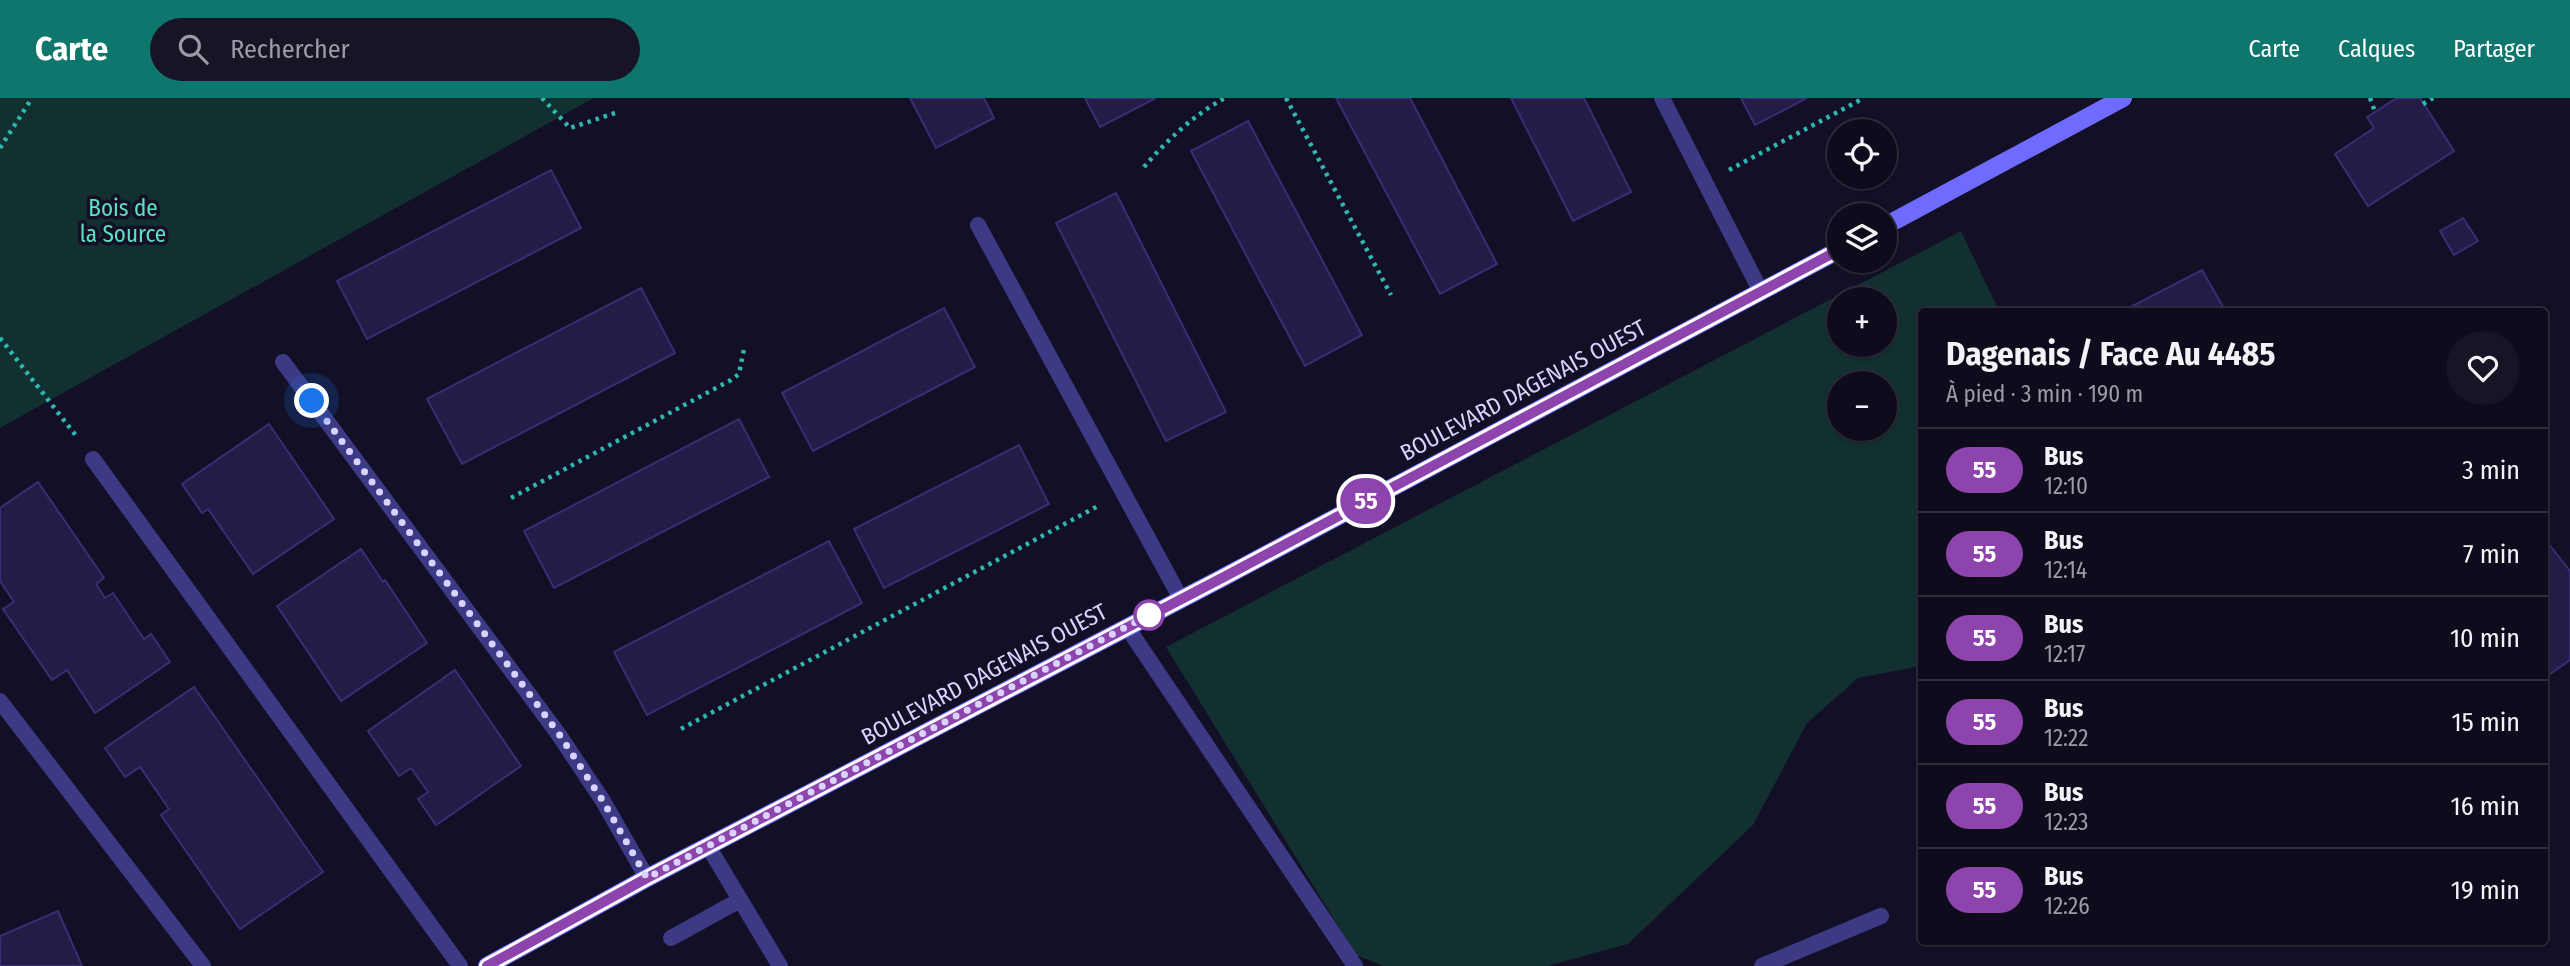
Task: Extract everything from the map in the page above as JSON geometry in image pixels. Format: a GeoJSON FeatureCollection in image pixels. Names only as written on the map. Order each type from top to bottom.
{"type":"FeatureCollection","features":[{"type":"Feature","properties":{"kind":"main road"},"geometry":{"type":"LineString","coordinates":[[1897,220],[2123,98]]}},
{"type":"Feature","properties":{"kind":"main road","name":"BOULEVARD DAGENAIS OUEST"},"geometry":{"type":"LineString","coordinates":[[487,966],[647,878],[1827,256]]}},
{"type":"Feature","properties":{"kind":"lane"},"geometry":{"type":"LineString","coordinates":[[1662,98],[1761,292]]}},
{"type":"Feature","properties":{"kind":"lane"},"geometry":{"type":"LineString","coordinates":[[978,225],[1181,599]]}},
{"type":"Feature","properties":{"kind":"lane"},"geometry":{"type":"LineString","coordinates":[[282,362],[559,734],[603,801],[647,878]]}},
{"type":"Feature","properties":{"kind":"lane"},"geometry":{"type":"LineString","coordinates":[[93,458],[460,966]]}},
{"type":"Feature","properties":{"kind":"lane"},"geometry":{"type":"LineString","coordinates":[[1126,627],[1355,966]]}},
{"type":"Feature","properties":{"kind":"lane"},"geometry":{"type":"LineString","coordinates":[[0,701],[204,966]]}},
{"type":"Feature","properties":{"kind":"lane"},"geometry":{"type":"LineString","coordinates":[[708,846],[780,966]]}},
{"type":"Feature","properties":{"kind":"lane"},"geometry":{"type":"LineString","coordinates":[[671,938],[740,900]]}},
{"type":"Feature","properties":{"kind":"lane"},"geometry":{"type":"LineString","coordinates":[[1762,966],[1881,916]]}},
{"type":"Feature","properties":{"kind":"path"},"geometry":{"type":"LineString","coordinates":[[0,148],[32,98]]}},
{"type":"Feature","properties":{"kind":"path"},"geometry":{"type":"LineString","coordinates":[[542,98],[570,128],[615,113]]}},
{"type":"Feature","properties":{"kind":"path"},"geometry":{"type":"LineString","coordinates":[[1211,98],[1214,104]]}},
{"type":"Feature","properties":{"kind":"path"},"geometry":{"type":"LineString","coordinates":[[1144,167],[1208,106],[1225,98]]}},
{"type":"Feature","properties":{"kind":"path"},"geometry":{"type":"LineString","coordinates":[[1286,98],[1391,295]]}},
{"type":"Feature","properties":{"kind":"path"},"geometry":{"type":"LineString","coordinates":[[1729,170],[1864,98]]}},
{"type":"Feature","properties":{"kind":"path"},"geometry":{"type":"LineString","coordinates":[[2370,98],[2375,112]]}},
{"type":"Feature","properties":{"kind":"path"},"geometry":{"type":"LineString","coordinates":[[2424,104],[2433,98]]}},
{"type":"Feature","properties":{"kind":"path"},"geometry":{"type":"LineString","coordinates":[[0,338],[93,458]]}},
{"type":"Feature","properties":{"kind":"path"},"geometry":{"type":"LineString","coordinates":[[511,498],[731,380],[739,374],[744,349]]}},
{"type":"Feature","properties":{"kind":"path"},"geometry":{"type":"LineString","coordinates":[[681,729],[1099,506]]}},
{"type":"Feature","properties":{"kind":"green space","name":"Bois de la Source"},"geometry":{"type":"Polygon","coordinates":[[[0,98],[594,98],[0,428],[0,98]]]}},
{"type":"Feature","properties":{"kind":"green space"},"geometry":{"type":"Polygon","coordinates":[[[1961,231],[1998,308],[1918,308],[1918,667],[1858,678],[1807,723],[1753,825],[1628,944],[1547,966],[1383,966],[1356,955],[1166,647],[1827,301],[1827,357],[1897,357],[1897,287],[1854,287],[1881,273],[1897,273],[1897,264],[1961,231]]]}},
{"type":"Feature","properties":{"kind":"building"},"geometry":{"type":"Polygon","coordinates":[[[910,98],[984,98],[994,118],[936,148],[910,98]]]}},
{"type":"Feature","properties":{"kind":"building"},"geometry":{"type":"Polygon","coordinates":[[[1085,98],[1156,98],[1100,127],[1085,98]]]}},
{"type":"Feature","properties":{"kind":"building"},"geometry":{"type":"Polygon","coordinates":[[[1336,98],[1410,98],[1497,264],[1440,294],[1336,98]]]}},
{"type":"Feature","properties":{"kind":"building"},"geometry":{"type":"Polygon","coordinates":[[[1511,98],[1584,98],[1631,192],[1573,221],[1511,98]]]}},
{"type":"Feature","properties":{"kind":"building"},"geometry":{"type":"Polygon","coordinates":[[[1741,98],[1807,98],[1755,125],[1741,98]]]}},
{"type":"Feature","properties":{"kind":"building"},"geometry":{"type":"Polygon","coordinates":[[[2397,98],[2420,98],[2454,151],[2368,206],[2335,154],[2374,128],[2367,117],[2397,98]]]}},
{"type":"Feature","properties":{"kind":"building"},"geometry":{"type":"Polygon","coordinates":[[[1248,121],[1362,335],[1305,366],[1191,151],[1248,121]]]}},
{"type":"Feature","properties":{"kind":"building"},"geometry":{"type":"Polygon","coordinates":[[[551,170],[581,228],[367,339],[337,281],[551,170]]]}},
{"type":"Feature","properties":{"kind":"building"},"geometry":{"type":"Polygon","coordinates":[[[1116,193],[1226,412],[1166,441],[1056,223],[1116,193]]]}},
{"type":"Feature","properties":{"kind":"building"},"geometry":{"type":"Polygon","coordinates":[[[2463,218],[2478,241],[2454,255],[2440,231],[2463,218]]]}},
{"type":"Feature","properties":{"kind":"building"},"geometry":{"type":"Polygon","coordinates":[[[2202,270],[2224,308],[2129,308],[2202,270]]]}},
{"type":"Feature","properties":{"kind":"building"},"geometry":{"type":"Polygon","coordinates":[[[641,288],[675,353],[462,464],[427,399],[641,288]]]}},
{"type":"Feature","properties":{"kind":"building"},"geometry":{"type":"Polygon","coordinates":[[[944,308],[975,367],[813,451],[782,393],[944,308]]]}},
{"type":"Feature","properties":{"kind":"building"},"geometry":{"type":"Polygon","coordinates":[[[739,419],[769,477],[554,588],[524,531],[739,419]]]}},
{"type":"Feature","properties":{"kind":"building"},"geometry":{"type":"Polygon","coordinates":[[[269,424],[334,519],[253,574],[208,509],[202,513],[182,484],[269,424]]]}},
{"type":"Feature","properties":{"kind":"building"},"geometry":{"type":"Polygon","coordinates":[[[1019,445],[1049,504],[884,588],[854,529],[1019,445]]]}},
{"type":"Feature","properties":{"kind":"building"},"geometry":{"type":"Polygon","coordinates":[[[38,482],[104,578],[96,584],[105,598],[113,593],[144,639],[151,634],[170,662],[95,713],[67,670],[52,680],[3,609],[14,602],[0,581],[0,508],[38,482]]]}},
{"type":"Feature","properties":{"kind":"building"},"geometry":{"type":"Polygon","coordinates":[[[829,541],[862,603],[647,715],[614,652],[829,541]]]}},
{"type":"Feature","properties":{"kind":"building"},"geometry":{"type":"Polygon","coordinates":[[[2548,543],[2570,571],[2570,660],[2548,675],[2548,543]]]}},
{"type":"Feature","properties":{"kind":"building"},"geometry":{"type":"Polygon","coordinates":[[[361,549],[427,643],[341,701],[277,606],[361,549]]]}},
{"type":"Feature","properties":{"kind":"building"},"geometry":{"type":"Polygon","coordinates":[[[455,670],[521,766],[436,825],[418,799],[428,792],[411,768],[399,776],[368,731],[455,670]]]}},
{"type":"Feature","properties":{"kind":"building"},"geometry":{"type":"Polygon","coordinates":[[[194,687],[323,872],[240,929],[161,815],[169,809],[140,767],[125,777],[105,748],[194,687]]]}},
{"type":"Feature","properties":{"kind":"building"},"geometry":{"type":"Polygon","coordinates":[[[58,911],[82,966],[0,966],[0,936],[58,911]]]}},
{"type":"Feature","properties":{"kind":"bus line","name":"55"},"geometry":{"type":"LineString","coordinates":[[487,966],[647,878],[1222,578],[1827,256]]}},
{"type":"Feature","properties":{"kind":"route"},"geometry":{"type":"LineString","coordinates":[[312,401],[559,734],[603,801],[647,878],[1149,615]]}}]}
